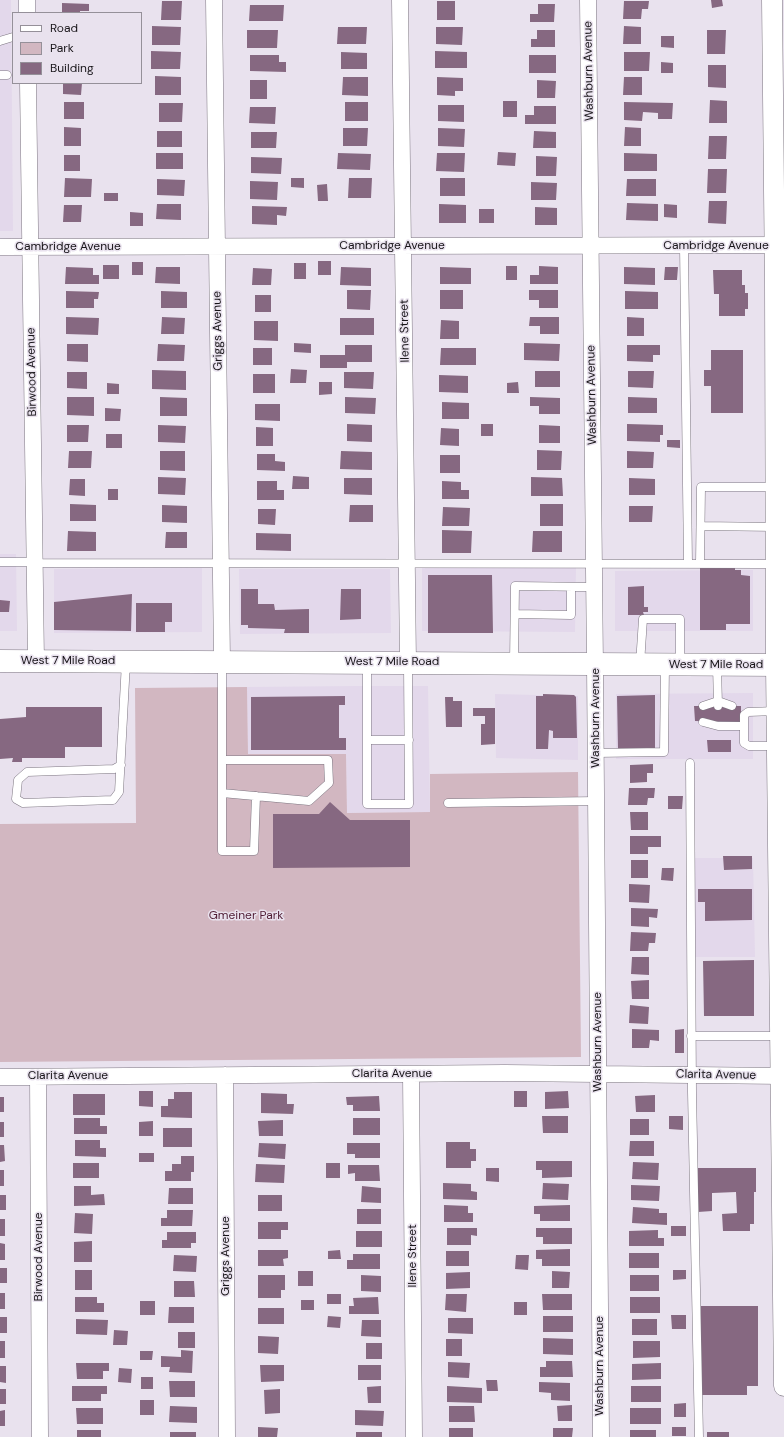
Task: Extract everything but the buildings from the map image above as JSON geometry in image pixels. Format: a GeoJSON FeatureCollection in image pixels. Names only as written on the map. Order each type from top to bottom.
{"type":"FeatureCollection","features":[{"type":"Feature","properties":{"kind":"main road","name":"West 7 Mile Road"},"geometry":{"type":"LineString","coordinates":[[0,661],[780,665]]}},
{"type":"Feature","properties":{"kind":"street"},"geometry":{"type":"LineString","coordinates":[[27,0],[27,12]]}},
{"type":"Feature","properties":{"kind":"street","name":"Griggs Avenue"},"geometry":{"type":"LineString","coordinates":[[214,0],[222,661]]}},
{"type":"Feature","properties":{"kind":"street","name":"Ilene Street"},"geometry":{"type":"LineString","coordinates":[[400,0],[408,662]]}},
{"type":"Feature","properties":{"kind":"street","name":"Washburn Avenue"},"geometry":{"type":"LineString","coordinates":[[588,0],[599,1074],[601,1437]]}},
{"type":"Feature","properties":{"kind":"street"},"geometry":{"type":"LineString","coordinates":[[772,0],[780,285],[779,412],[775,487],[778,546],[780,665],[777,711],[781,773],[781,1036],[783,1076],[784,1386]]}},
{"type":"Feature","properties":{"kind":"street","name":"Birwood Avenue"},"geometry":{"type":"LineString","coordinates":[[28,84],[36,661]]}},
{"type":"Feature","properties":{"kind":"street","name":"Cambridge Avenue"},"geometry":{"type":"LineString","coordinates":[[0,247],[779,245]]}},
{"type":"Feature","properties":{"kind":"street","name":"Ilene Street"},"geometry":{"type":"LineString","coordinates":[[411,1074],[414,1437]]}},
{"type":"Feature","properties":{"kind":"street","name":"Clarita Avenue"},"geometry":{"type":"LineString","coordinates":[[0,1077],[411,1074],[783,1076]]}},
{"type":"Feature","properties":{"kind":"street","name":"Griggs Avenue"},"geometry":{"type":"LineString","coordinates":[[225,1075],[227,1437]]}},
{"type":"Feature","properties":{"kind":"street","name":"Birwood Avenue"},"geometry":{"type":"LineString","coordinates":[[38,1077],[40,1437]]}},
{"type":"Feature","properties":{"kind":"lane"},"geometry":{"type":"LineString","coordinates":[[0,41],[12,37]]}},
{"type":"Feature","properties":{"kind":"lane"},"geometry":{"type":"LineString","coordinates":[[684,246],[688,564]]}},
{"type":"Feature","properties":{"kind":"lane"},"geometry":{"type":"LineString","coordinates":[[700,564],[700,487],[775,487]]}},
{"type":"Feature","properties":{"kind":"lane"},"geometry":{"type":"LineString","coordinates":[[701,526],[778,546]]}},
{"type":"Feature","properties":{"kind":"lane"},"geometry":{"type":"LineString","coordinates":[[0,562],[221,564],[700,564],[778,546]]}},
{"type":"Feature","properties":{"kind":"lane"},"geometry":{"type":"LineString","coordinates":[[514,664],[515,586],[594,587]]}},
{"type":"Feature","properties":{"kind":"lane"},"geometry":{"type":"LineString","coordinates":[[515,614],[571,614],[571,587]]}},
{"type":"Feature","properties":{"kind":"lane"},"geometry":{"type":"LineString","coordinates":[[596,753],[664,752],[672,665],[680,619],[644,619],[640,665]]}},
{"type":"Feature","properties":{"kind":"lane"},"geometry":{"type":"LineString","coordinates":[[121,765],[114,769],[27,772],[18,780],[16,799],[23,803],[113,800],[119,792],[121,765],[126,661]]}},
{"type":"Feature","properties":{"kind":"lane"},"geometry":{"type":"LineString","coordinates":[[222,661],[222,851],[254,851],[256,796]]}},
{"type":"Feature","properties":{"kind":"lane"},"geometry":{"type":"LineString","coordinates":[[367,662],[367,804],[409,804],[408,662]]}},
{"type":"Feature","properties":{"kind":"lane"},"geometry":{"type":"LineString","coordinates":[[717,665],[718,704]]}},
{"type":"Feature","properties":{"kind":"lane"},"geometry":{"type":"LineString","coordinates":[[703,706],[718,704],[732,706]]}},
{"type":"Feature","properties":{"kind":"lane"},"geometry":{"type":"LineString","coordinates":[[777,711],[746,713],[744,715],[744,743],[745,745],[779,748]]}},
{"type":"Feature","properties":{"kind":"lane"},"geometry":{"type":"LineString","coordinates":[[703,722],[744,726]]}},
{"type":"Feature","properties":{"kind":"lane"},"geometry":{"type":"LineString","coordinates":[[718,724],[732,722]]}},
{"type":"Feature","properties":{"kind":"lane"},"geometry":{"type":"LineString","coordinates":[[367,740],[409,740]]}},
{"type":"Feature","properties":{"kind":"lane"},"geometry":{"type":"LineString","coordinates":[[222,793],[310,801],[329,783],[328,760],[223,760]]}},
{"type":"Feature","properties":{"kind":"lane"},"geometry":{"type":"LineString","coordinates":[[690,763],[691,1036],[699,1437]]}},
{"type":"Feature","properties":{"kind":"lane"},"geometry":{"type":"LineString","coordinates":[[448,803],[596,802]]}},
{"type":"Feature","properties":{"kind":"lane"},"geometry":{"type":"LineString","coordinates":[[691,1036],[781,1036]]}},
{"type":"Feature","properties":{"kind":"shaded area"},"geometry":{"type":"Polygon","coordinates":[[[0,0],[11,0],[13,231],[0,231],[0,0]]]}},
{"type":"Feature","properties":{"kind":"shaded area"},"geometry":{"type":"Polygon","coordinates":[[[0,554],[16,554],[17,631],[0,631],[0,554]]]}},
{"type":"Feature","properties":{"kind":"shaded area"},"geometry":{"type":"Polygon","coordinates":[[[422,567],[576,568],[575,632],[422,631],[422,567]]]}},
{"type":"Feature","properties":{"kind":"shaded area"},"geometry":{"type":"Polygon","coordinates":[[[202,568],[202,632],[54,633],[54,569],[202,568]]]}},
{"type":"Feature","properties":{"kind":"shaded area"},"geometry":{"type":"Polygon","coordinates":[[[239,569],[390,569],[391,633],[240,634],[239,569]]]}},
{"type":"Feature","properties":{"kind":"shaded area"},"geometry":{"type":"Polygon","coordinates":[[[753,570],[753,631],[615,631],[615,571],[753,570]]]}},
{"type":"Feature","properties":{"kind":"shaded area"},"geometry":{"type":"Polygon","coordinates":[[[428,686],[430,812],[347,813],[346,754],[248,754],[247,687],[428,686]]]}},
{"type":"Feature","properties":{"kind":"shaded area"},"geometry":{"type":"Polygon","coordinates":[[[753,693],[753,759],[616,759],[616,694],[753,693]]]}},
{"type":"Feature","properties":{"kind":"shaded area"},"geometry":{"type":"Polygon","coordinates":[[[495,694],[578,696],[578,760],[496,758],[495,694]]]}},
{"type":"Feature","properties":{"kind":"shaded area"},"geometry":{"type":"Polygon","coordinates":[[[695,858],[753,858],[755,957],[695,957],[695,858]]]}},
{"type":"Feature","properties":{"kind":"green space","name":"Gmeiner Park"},"geometry":{"type":"Polygon","coordinates":[[[247,687],[248,754],[346,754],[347,813],[430,812],[430,774],[578,772],[581,1057],[0,1062],[0,824],[136,823],[135,688],[247,687]]]}}]}
